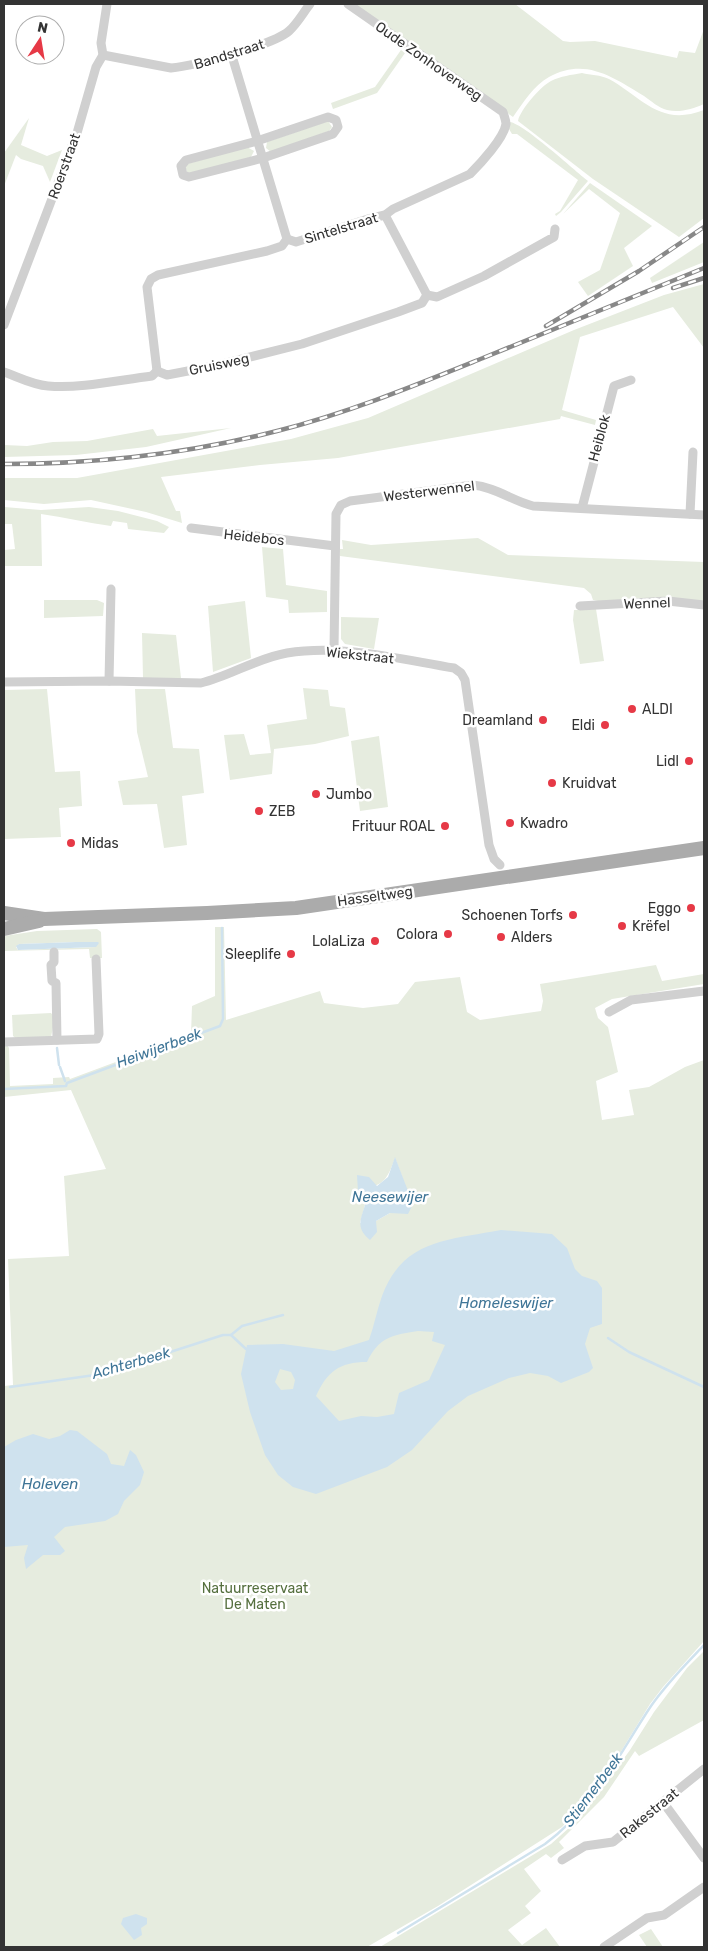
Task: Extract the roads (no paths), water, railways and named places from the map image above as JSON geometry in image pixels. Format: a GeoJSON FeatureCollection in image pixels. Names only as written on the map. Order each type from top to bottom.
{"type":"FeatureCollection","features":[{"type":"Feature","properties":{"kind":"main road","name":"Hasseltweg"},"geometry":{"type":"LineString","coordinates":[[4,913],[44,919],[296,908],[704,848]]}},
{"type":"Feature","properties":{"kind":"main road","name":"Hasseltweg"},"geometry":{"type":"LineString","coordinates":[[4,929],[44,919]]}},
{"type":"Feature","properties":{"kind":"street","name":"Roerstraat"},"geometry":{"type":"LineString","coordinates":[[4,326],[77,133],[96,67],[103,55],[101,43],[107,4]]}},
{"type":"Feature","properties":{"kind":"street","name":"Bandstraat"},"geometry":{"type":"LineString","coordinates":[[103,55],[172,68],[183,67],[223,56],[232,56],[240,51],[279,38],[294,25],[310,4]]}},
{"type":"Feature","properties":{"kind":"street","name":"Oude Zonhoverweg"},"geometry":{"type":"LineString","coordinates":[[348,4],[503,112],[506,121]]}},
{"type":"Feature","properties":{"kind":"street"},"geometry":{"type":"LineString","coordinates":[[232,56],[286,239]]}},
{"type":"Feature","properties":{"kind":"street"},"geometry":{"type":"LineString","coordinates":[[328,118],[336,120],[338,127],[333,134],[263,158],[189,177],[183,175],[182,166],[186,160],[257,141],[328,118]]}},
{"type":"Feature","properties":{"kind":"street","name":"Sintelstraat"},"geometry":{"type":"LineString","coordinates":[[157,371],[147,287],[151,279],[158,275],[267,251],[282,246],[286,239],[296,242],[385,215],[393,209],[470,174],[480,164],[504,131],[506,121]]}},
{"type":"Feature","properties":{"kind":"street"},"geometry":{"type":"LineString","coordinates":[[385,215],[427,295]]}},
{"type":"Feature","properties":{"kind":"street","name":"Gruisweg"},"geometry":{"type":"LineString","coordinates":[[4,372],[34,383],[60,386],[152,376],[157,371],[166,375],[214,366],[302,344],[398,312],[422,303],[427,295],[437,296],[484,276],[554,237],[555,228]]}},
{"type":"Feature","properties":{"kind":"street","name":"Heiblok"},"geometry":{"type":"LineString","coordinates":[[582,508],[614,386],[631,380]]}},
{"type":"Feature","properties":{"kind":"street"},"geometry":{"type":"LineString","coordinates":[[690,514],[693,452]]}},
{"type":"Feature","properties":{"kind":"street","name":"Westerwennel"},"geometry":{"type":"LineString","coordinates":[[334,650],[336,514],[341,505],[350,501],[474,485],[487,487],[521,503],[534,506],[704,515]]}},
{"type":"Feature","properties":{"kind":"street","name":"Heidebos"},"geometry":{"type":"LineString","coordinates":[[191,528],[335,546]]}},
{"type":"Feature","properties":{"kind":"street"},"geometry":{"type":"LineString","coordinates":[[109,681],[111,590]]}},
{"type":"Feature","properties":{"kind":"street","name":"Wennel"},"geometry":{"type":"LineString","coordinates":[[580,606],[589,601],[668,601],[704,605]]}},
{"type":"Feature","properties":{"kind":"street","name":"Wiekstraat"},"geometry":{"type":"LineString","coordinates":[[4,682],[109,681],[200,683],[213,680],[272,656],[334,650],[454,668],[461,673],[465,680],[488,845],[494,859],[500,865]]}},
{"type":"Feature","properties":{"kind":"street"},"geometry":{"type":"LineString","coordinates":[[54,952],[54,962],[51,965],[52,981],[56,983],[58,1040]]}},
{"type":"Feature","properties":{"kind":"street"},"geometry":{"type":"LineString","coordinates":[[4,1042],[97,1038],[99,1034],[96,959]]}},
{"type":"Feature","properties":{"kind":"street"},"geometry":{"type":"LineString","coordinates":[[609,1012],[631,1000],[704,991]]}},
{"type":"Feature","properties":{"kind":"street","name":"Rakestraat"},"geometry":{"type":"LineString","coordinates":[[562,1860],[585,1846],[613,1842],[704,1769]]}},
{"type":"Feature","properties":{"kind":"street"},"geometry":{"type":"LineString","coordinates":[[663,1802],[704,1858]]}},
{"type":"Feature","properties":{"kind":"street"},"geometry":{"type":"LineString","coordinates":[[604,1947],[647,1918],[664,1915],[704,1887]]}},
{"type":"Feature","properties":{"kind":"water"},"geometry":{"type":"Polygon","coordinates":[[[99,943],[96,947],[18,950],[16,946],[19,944],[99,943]]]}},
{"type":"Feature","properties":{"kind":"water","name":"Neesewijer"},"geometry":{"type":"Polygon","coordinates":[[[395,1157],[413,1204],[408,1214],[390,1213],[376,1221],[377,1232],[370,1240],[363,1232],[360,1224],[365,1205],[358,1192],[357,1175],[369,1177],[377,1186],[388,1177],[395,1157]]]}},
{"type":"Feature","properties":{"kind":"water","name":"Homeleswijer"},"geometry":{"type":"Polygon","coordinates":[[[501,1230],[552,1234],[567,1248],[575,1269],[582,1276],[597,1281],[602,1288],[602,1324],[590,1328],[585,1344],[593,1368],[589,1372],[561,1383],[548,1376],[530,1373],[509,1378],[468,1396],[448,1411],[412,1450],[387,1467],[316,1494],[293,1487],[278,1475],[265,1455],[250,1412],[241,1374],[247,1345],[283,1344],[334,1351],[369,1340],[382,1296],[391,1277],[402,1263],[430,1245],[446,1240],[501,1230]],[[418,1331],[394,1336],[382,1342],[376,1347],[367,1362],[357,1362],[341,1366],[325,1381],[316,1396],[339,1421],[361,1416],[377,1417],[394,1414],[399,1393],[429,1380],[445,1345],[432,1341],[434,1332],[418,1331]],[[280,1369],[275,1382],[281,1390],[293,1389],[295,1380],[291,1372],[280,1369]]]}},
{"type":"Feature","properties":{"kind":"water","name":"Holeven"},"geometry":{"type":"Polygon","coordinates":[[[70,1430],[77,1431],[107,1454],[111,1464],[124,1466],[130,1450],[136,1455],[144,1472],[140,1485],[124,1501],[118,1514],[105,1521],[65,1527],[54,1537],[65,1551],[60,1555],[43,1555],[26,1569],[24,1558],[28,1545],[4,1547],[4,1447],[33,1434],[49,1439],[60,1436],[70,1430]]]}},
{"type":"Feature","properties":{"kind":"water"},"geometry":{"type":"Polygon","coordinates":[[[136,1914],[147,1918],[147,1924],[141,1928],[142,1935],[134,1940],[121,1924],[123,1918],[136,1914]]]}},
{"type":"Feature","properties":{"kind":"waterway","name":"Heiwijerbeek"},"geometry":{"type":"LineString","coordinates":[[4,1089],[66,1086],[67,1083],[220,1026],[223,1019],[222,928]]}},
{"type":"Feature","properties":{"kind":"waterway"},"geometry":{"type":"LineString","coordinates":[[57,1048],[59,1065]]}},
{"type":"Feature","properties":{"kind":"waterway"},"geometry":{"type":"LineString","coordinates":[[60,1067],[65,1081]]}},
{"type":"Feature","properties":{"kind":"waterway"},"geometry":{"type":"LineString","coordinates":[[231,1335],[242,1326],[283,1315]]}},
{"type":"Feature","properties":{"kind":"waterway","name":"Achterbeek"},"geometry":{"type":"LineString","coordinates":[[10,1387],[102,1374],[223,1335],[231,1335],[246,1349]]}},
{"type":"Feature","properties":{"kind":"waterway"},"geometry":{"type":"LineString","coordinates":[[608,1338],[629,1352],[704,1387]]}},
{"type":"Feature","properties":{"kind":"waterway","name":"Stiemerbeek"},"geometry":{"type":"LineString","coordinates":[[398,1933],[545,1844],[562,1830],[591,1798],[604,1780],[657,1698],[676,1674],[704,1645]]}},
{"type":"Feature","properties":{"kind":"railway"},"geometry":{"type":"LineString","coordinates":[[546,326],[639,271],[704,227]]}},
{"type":"Feature","properties":{"kind":"railway"},"geometry":{"type":"LineString","coordinates":[[4,464],[107,460],[175,452],[243,439],[303,424],[407,388],[704,268]]}},
{"type":"Feature","properties":{"kind":"railway"},"geometry":{"type":"LineString","coordinates":[[673,288],[704,278]]}},
{"type":"Feature","properties":{"kind":"place","name":"ALDI"},"geometry":{"type":"Point","coordinates":[632,709]}},
{"type":"Feature","properties":{"kind":"place","name":"Dreamland"},"geometry":{"type":"Point","coordinates":[543,720]}},
{"type":"Feature","properties":{"kind":"place","name":"Eldi"},"geometry":{"type":"Point","coordinates":[605,725]}},
{"type":"Feature","properties":{"kind":"place","name":"Lidl"},"geometry":{"type":"Point","coordinates":[689,761]}},
{"type":"Feature","properties":{"kind":"place","name":"Kruidvat"},"geometry":{"type":"Point","coordinates":[552,783]}},
{"type":"Feature","properties":{"kind":"place","name":"Jumbo"},"geometry":{"type":"Point","coordinates":[316,794]}},
{"type":"Feature","properties":{"kind":"place","name":"ZEB"},"geometry":{"type":"Point","coordinates":[259,811]}},
{"type":"Feature","properties":{"kind":"place","name":"Kwadro"},"geometry":{"type":"Point","coordinates":[510,823]}},
{"type":"Feature","properties":{"kind":"place","name":"Frituur ROAL"},"geometry":{"type":"Point","coordinates":[445,826]}},
{"type":"Feature","properties":{"kind":"place","name":"Midas"},"geometry":{"type":"Point","coordinates":[71,843]}},
{"type":"Feature","properties":{"kind":"place","name":"Eggo"},"geometry":{"type":"Point","coordinates":[691,908]}},
{"type":"Feature","properties":{"kind":"place","name":"Schoenen Torfs"},"geometry":{"type":"Point","coordinates":[573,915]}},
{"type":"Feature","properties":{"kind":"place","name":"Krëfel"},"geometry":{"type":"Point","coordinates":[622,926]}},
{"type":"Feature","properties":{"kind":"place","name":"Colora"},"geometry":{"type":"Point","coordinates":[448,934]}},
{"type":"Feature","properties":{"kind":"place","name":"Alders"},"geometry":{"type":"Point","coordinates":[501,937]}},
{"type":"Feature","properties":{"kind":"place","name":"LolaLiza"},"geometry":{"type":"Point","coordinates":[375,941]}},
{"type":"Feature","properties":{"kind":"place","name":"Sleeplife"},"geometry":{"type":"Point","coordinates":[291,954]}},
{"type":"Feature","properties":{"kind":"park label","name":"Natuurreservaat De Maten"},"geometry":{"type":"Point","coordinates":[255,1596]}}]}
